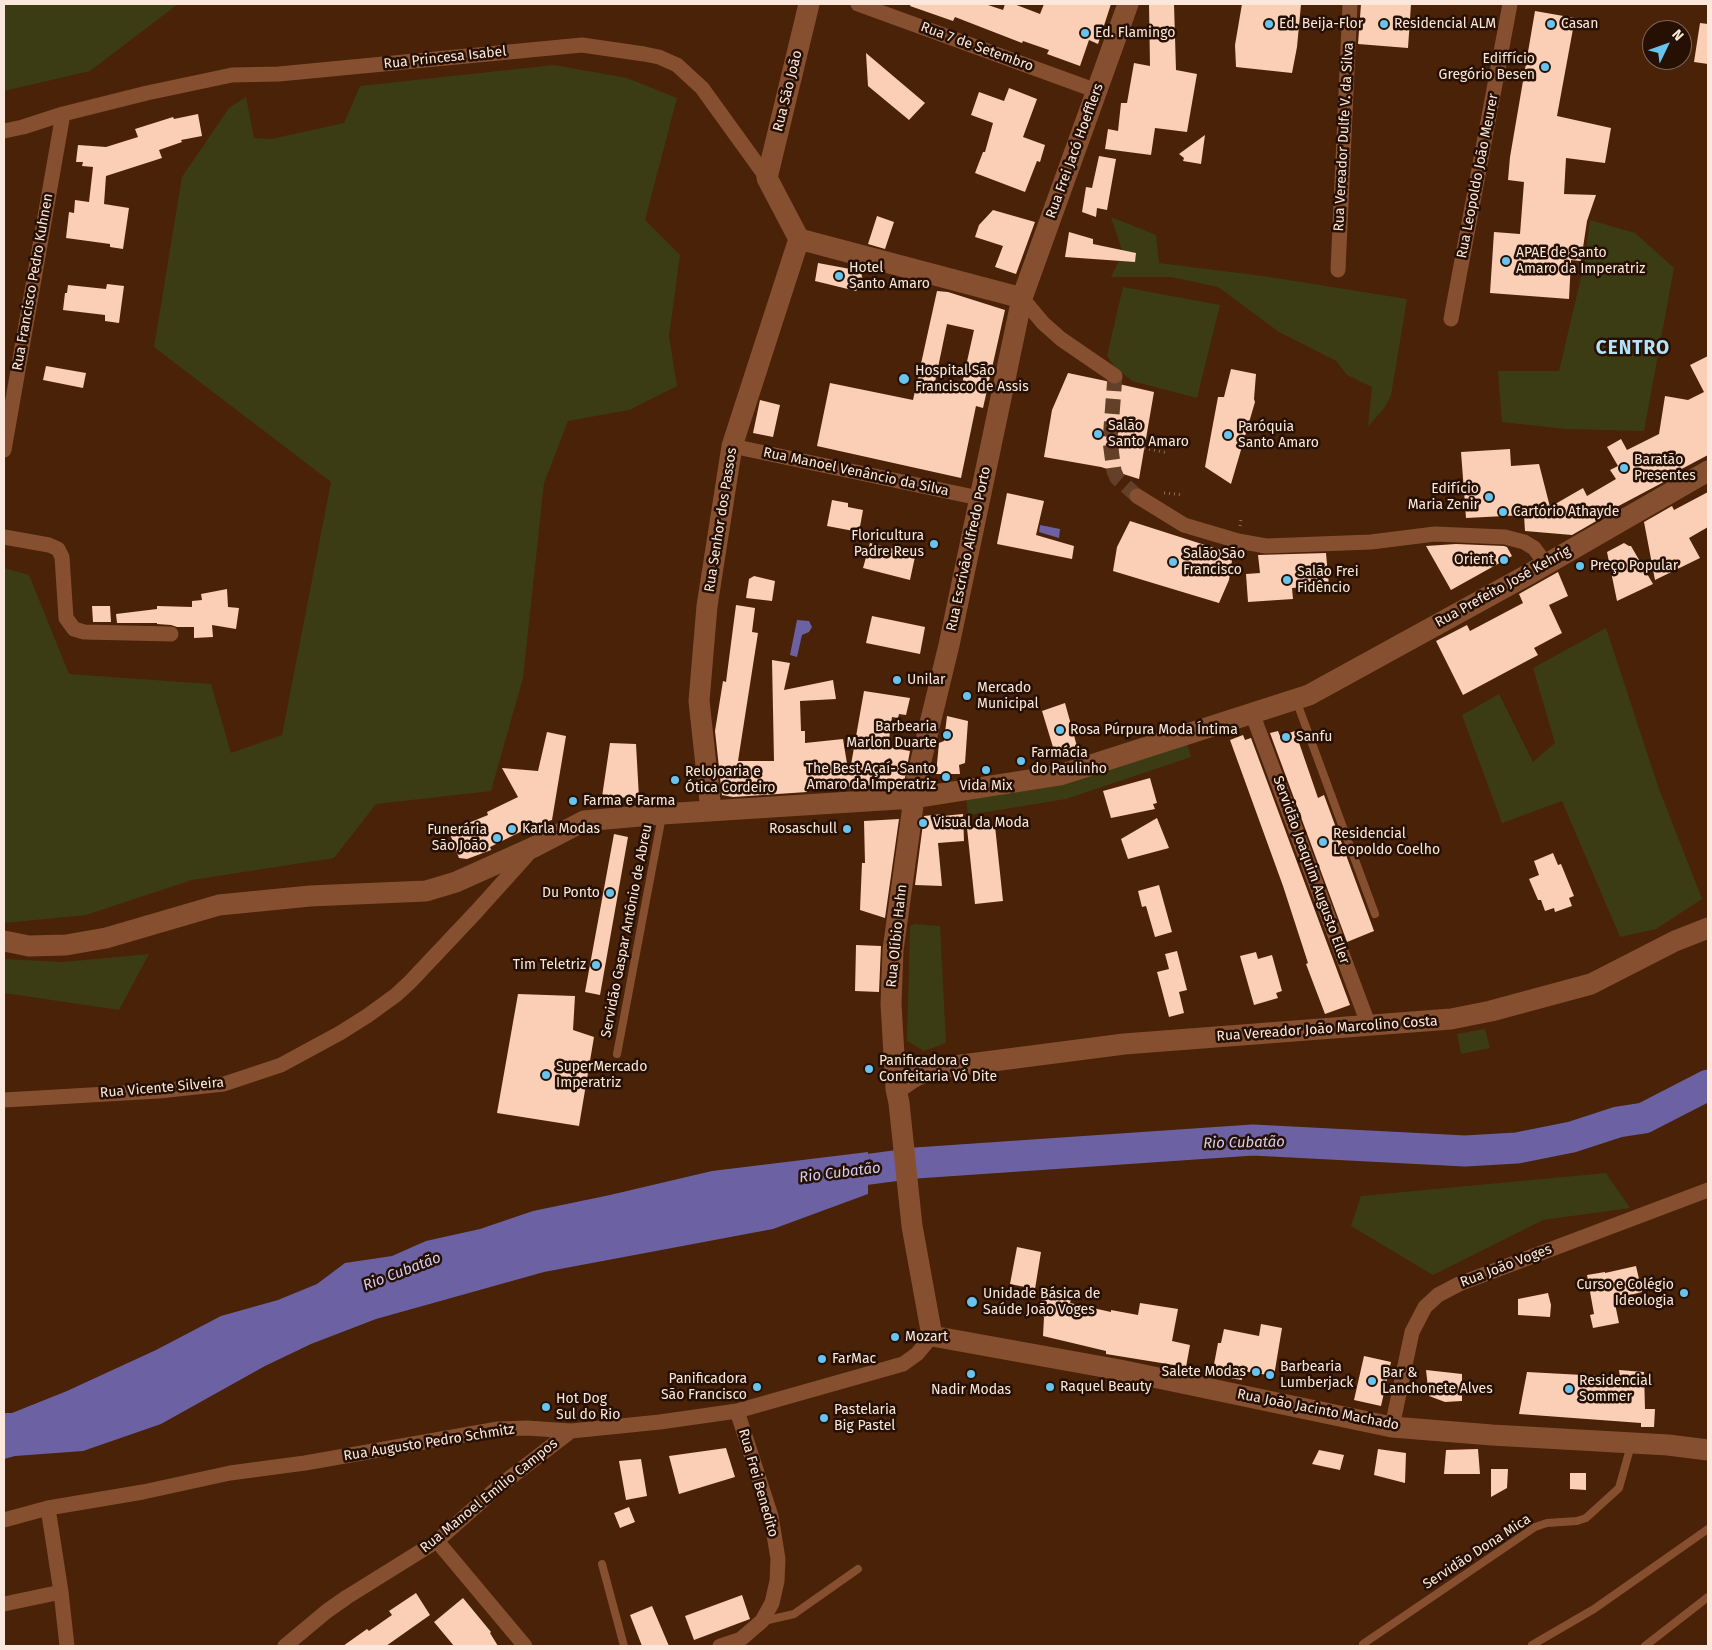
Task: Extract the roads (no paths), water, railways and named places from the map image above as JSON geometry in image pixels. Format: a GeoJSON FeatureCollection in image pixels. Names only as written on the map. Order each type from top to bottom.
{"type":"FeatureCollection","features":[{"type":"Feature","properties":{"kind":"main road","name":"Rua São João"},"geometry":{"type":"LineString","coordinates":[[767,178],[809,4]]}},
{"type":"Feature","properties":{"kind":"main road","name":"Rua Frei Jacó Hoefflers"},"geometry":{"type":"LineString","coordinates":[[1022,298],[1128,4]]}},
{"type":"Feature","properties":{"kind":"main road","name":"Rua Princesa Isabel"},"geometry":{"type":"LineString","coordinates":[[767,178],[800,239]]}},
{"type":"Feature","properties":{"kind":"main road"},"geometry":{"type":"LineString","coordinates":[[800,239],[1022,298]]}},
{"type":"Feature","properties":{"kind":"main road","name":"Rua Senhor dos Passos"},"geometry":{"type":"LineString","coordinates":[[711,811],[699,701],[707,606],[732,446],[800,239]]}},
{"type":"Feature","properties":{"kind":"main road","name":"Rua Escrivão Alfredo Porto"},"geometry":{"type":"LineString","coordinates":[[914,798],[917,777],[948,645],[1022,298]]}},
{"type":"Feature","properties":{"kind":"main road","name":"Rua Prefeito José Kehrig"},"geometry":{"type":"LineString","coordinates":[[4,941],[29,946],[66,945],[106,938],[219,905],[310,896],[426,891],[456,882],[534,847],[584,821],[662,814],[914,798],[1060,775],[1309,695],[1546,564],[1708,471]]}},
{"type":"Feature","properties":{"kind":"main road","name":"Rua Olíbio Hahn"},"geometry":{"type":"LineString","coordinates":[[914,798],[893,950],[891,976],[893,1053],[912,1226],[932,1336]]}},
{"type":"Feature","properties":{"kind":"main road","name":"Rua Vereador João Marcolino Costa"},"geometry":{"type":"LineString","coordinates":[[897,1096],[912,1078],[931,1069],[1124,1044],[1452,1019],[1490,1011],[1591,984],[1676,941],[1708,928]]}},
{"type":"Feature","properties":{"kind":"main road","name":"Rua Vereador João Marcolino Costa"},"geometry":{"type":"LineString","coordinates":[[893,1053],[911,1064],[931,1069]]}},
{"type":"Feature","properties":{"kind":"main road","name":"Rua João Jacinto Machado"},"geometry":{"type":"LineString","coordinates":[[932,1336],[1120,1370],[1392,1427],[1708,1450]]}},
{"type":"Feature","properties":{"kind":"street","name":"Rua 7 de Setembro"},"geometry":{"type":"LineString","coordinates":[[858,4],[1097,90]]}},
{"type":"Feature","properties":{"kind":"street","name":"Rua Vereador Dulfe V. da Silva"},"geometry":{"type":"LineString","coordinates":[[1338,270],[1350,4]]}},
{"type":"Feature","properties":{"kind":"street","name":"Rua Leopoldo João Meurer"},"geometry":{"type":"LineString","coordinates":[[1451,319],[1510,4]]}},
{"type":"Feature","properties":{"kind":"street","name":"Rua Princesa Isabel"},"geometry":{"type":"LineString","coordinates":[[4,130],[23,127],[63,114],[147,93],[232,75],[279,74],[582,45],[659,57],[677,65],[702,88],[767,178]]}},
{"type":"Feature","properties":{"kind":"street","name":"Rua Francisco Pedro Kuhnen"},"geometry":{"type":"LineString","coordinates":[[4,450],[63,114]]}},
{"type":"Feature","properties":{"kind":"street"},"geometry":{"type":"LineString","coordinates":[[1022,298],[1042,323],[1061,339],[1115,376]]}},
{"type":"Feature","properties":{"kind":"street","name":"Rua Manoel Venâncio da Silva"},"geometry":{"type":"LineString","coordinates":[[732,446],[980,498]]}},
{"type":"Feature","properties":{"kind":"street"},"geometry":{"type":"LineString","coordinates":[[1137,496],[1184,525],[1238,541],[1266,546],[1371,542],[1435,534],[1505,537],[1524,542],[1534,548],[1546,564]]}},
{"type":"Feature","properties":{"kind":"street"},"geometry":{"type":"LineString","coordinates":[[4,537],[49,545],[58,550],[62,558],[66,618],[74,629],[84,632],[171,634]]}},
{"type":"Feature","properties":{"kind":"street","name":"Servidão Joaquim Augusto Eller"},"geometry":{"type":"LineString","coordinates":[[1252,713],[1369,1026]]}},
{"type":"Feature","properties":{"kind":"street","name":"Rua Vicente Silveira"},"geometry":{"type":"LineString","coordinates":[[4,1100],[159,1091],[224,1084],[281,1065],[340,1034],[396,995],[476,912],[534,847]]}},
{"type":"Feature","properties":{"kind":"street","name":"Rua João Voges"},"geometry":{"type":"LineString","coordinates":[[1392,1427],[1412,1332],[1425,1307],[1438,1295],[1459,1284],[1708,1190]]}},
{"type":"Feature","properties":{"kind":"street","name":"Rua Augusto Pedro Schmitz"},"geometry":{"type":"LineString","coordinates":[[4,1520],[48,1508],[143,1492],[230,1473],[315,1461],[498,1429],[571,1430],[660,1422],[737,1411],[903,1364],[918,1354],[932,1336]]}},
{"type":"Feature","properties":{"kind":"street","name":"Rua Frei Benedito"},"geometry":{"type":"LineString","coordinates":[[720,1646],[741,1639],[762,1621],[772,1603],[776,1586],[778,1559],[771,1516],[737,1411]]}},
{"type":"Feature","properties":{"kind":"street","name":"Rua Manoel Emílio Campos"},"geometry":{"type":"LineString","coordinates":[[285,1646],[347,1597],[437,1541],[498,1487],[571,1430]]}},
{"type":"Feature","properties":{"kind":"street"},"geometry":{"type":"LineString","coordinates":[[48,1508],[61,1592],[66,1646]]}},
{"type":"Feature","properties":{"kind":"street"},"geometry":{"type":"LineString","coordinates":[[437,1541],[525,1646]]}},
{"type":"Feature","properties":{"kind":"street"},"geometry":{"type":"LineString","coordinates":[[4,1604],[61,1592]]}},
{"type":"Feature","properties":{"kind":"lane"},"geometry":{"type":"LineString","coordinates":[[1295,698],[1376,914]]}},
{"type":"Feature","properties":{"kind":"lane","name":"Servidão Gaspar Antônio de Abreu"},"geometry":{"type":"LineString","coordinates":[[617,1054],[662,814]]}},
{"type":"Feature","properties":{"kind":"lane","name":"Servidão Dona Mica"},"geometry":{"type":"LineString","coordinates":[[1363,1644],[1535,1527],[1547,1523],[1577,1522],[1586,1518],[1618,1488],[1632,1443]]}},
{"type":"Feature","properties":{"kind":"lane"},"geometry":{"type":"LineString","coordinates":[[1532,1645],[1594,1609],[1708,1529]]}},
{"type":"Feature","properties":{"kind":"lane"},"geometry":{"type":"LineString","coordinates":[[602,1564],[624,1646]]}},
{"type":"Feature","properties":{"kind":"lane"},"geometry":{"type":"LineString","coordinates":[[762,1621],[794,1614],[858,1569]]}},
{"type":"Feature","properties":{"kind":"lane"},"geometry":{"type":"LineString","coordinates":[[1645,1646],[1708,1597]]}},
{"type":"Feature","properties":{"kind":"water"},"geometry":{"type":"Polygon","coordinates":[[[1040,525],[1060,529],[1059,538],[1039,532],[1040,525]]]}},
{"type":"Feature","properties":{"kind":"water"},"geometry":{"type":"Polygon","coordinates":[[[797,620],[809,621],[812,627],[809,632],[802,635],[797,657],[790,655],[797,620]]]}},
{"type":"Feature","properties":{"kind":"water"},"geometry":{"type":"Polygon","coordinates":[[[868,1152],[868,1194],[773,1229],[544,1272],[376,1319],[311,1344],[265,1366],[161,1424],[83,1451],[15,1456],[4,1459],[4,1413],[12,1413],[67,1391],[156,1350],[221,1316],[278,1300],[317,1284],[345,1263],[392,1256],[426,1241],[480,1229],[533,1211],[712,1171],[868,1152]]]}},
{"type":"Feature","properties":{"kind":"waterway","name":"Rio Cubatão"},"geometry":{"type":"LineString","coordinates":[[825,1175],[916,1163],[1253,1140],[1465,1151],[1517,1148],[1572,1137],[1618,1122],[1644,1118],[1708,1085]]}},
{"type":"Feature","properties":{"kind":"tunnel"},"geometry":{"type":"LineString","coordinates":[[1115,376],[1110,441],[1114,471],[1117,478],[1137,496]]}},
{"type":"Feature","properties":{"kind":"place","name":"Ed. Beija-Flor"},"geometry":{"type":"Point","coordinates":[1269,24]}},
{"type":"Feature","properties":{"kind":"place","name":"Residencial ALM"},"geometry":{"type":"Point","coordinates":[1384,24]}},
{"type":"Feature","properties":{"kind":"place","name":"Casan"},"geometry":{"type":"Point","coordinates":[1551,24]}},
{"type":"Feature","properties":{"kind":"place","name":"Ed. Flamingo"},"geometry":{"type":"Point","coordinates":[1085,33]}},
{"type":"Feature","properties":{"kind":"place","name":"Ediffício Gregório Besen"},"geometry":{"type":"Point","coordinates":[1545,67]}},
{"type":"Feature","properties":{"kind":"place","name":"APAE de Santo Amaro da Imperatriz"},"geometry":{"type":"Point","coordinates":[1506,261]}},
{"type":"Feature","properties":{"kind":"place","name":"Hotel Santo Amaro"},"geometry":{"type":"Point","coordinates":[839,276]}},
{"type":"Feature","properties":{"kind":"place","name":"Hospital São Francisco de Assis"},"geometry":{"type":"Point","coordinates":[904,379]}},
{"type":"Feature","properties":{"kind":"place","name":"Salão Santo Amaro"},"geometry":{"type":"Point","coordinates":[1098,434]}},
{"type":"Feature","properties":{"kind":"place","name":"Paróquia Santo Amaro"},"geometry":{"type":"Point","coordinates":[1228,435]}},
{"type":"Feature","properties":{"kind":"place","name":"Baratão Presentes"},"geometry":{"type":"Point","coordinates":[1624,468]}},
{"type":"Feature","properties":{"kind":"place","name":"Edifício Maria Zenir"},"geometry":{"type":"Point","coordinates":[1489,497]}},
{"type":"Feature","properties":{"kind":"place","name":"Cartório Athayde"},"geometry":{"type":"Point","coordinates":[1503,512]}},
{"type":"Feature","properties":{"kind":"place","name":"Floricultura Padre Reus"},"geometry":{"type":"Point","coordinates":[934,544]}},
{"type":"Feature","properties":{"kind":"place","name":"Orient"},"geometry":{"type":"Point","coordinates":[1504,560]}},
{"type":"Feature","properties":{"kind":"place","name":"Salão São Francisco"},"geometry":{"type":"Point","coordinates":[1173,562]}},
{"type":"Feature","properties":{"kind":"place","name":"Preço Popular"},"geometry":{"type":"Point","coordinates":[1580,566]}},
{"type":"Feature","properties":{"kind":"place","name":"Salão Frei Fidêncio"},"geometry":{"type":"Point","coordinates":[1287,580]}},
{"type":"Feature","properties":{"kind":"place","name":"Unilar"},"geometry":{"type":"Point","coordinates":[897,680]}},
{"type":"Feature","properties":{"kind":"place","name":"Mercado Municipal"},"geometry":{"type":"Point","coordinates":[967,696]}},
{"type":"Feature","properties":{"kind":"place","name":"Rosa Púrpura Moda Íntima"},"geometry":{"type":"Point","coordinates":[1060,730]}},
{"type":"Feature","properties":{"kind":"place","name":"Barbearia Marlon Duarte"},"geometry":{"type":"Point","coordinates":[947,735]}},
{"type":"Feature","properties":{"kind":"place","name":"Sanfu"},"geometry":{"type":"Point","coordinates":[1286,737]}},
{"type":"Feature","properties":{"kind":"place","name":"Farmácia do Paulinho"},"geometry":{"type":"Point","coordinates":[1021,761]}},
{"type":"Feature","properties":{"kind":"place","name":"Vida Mix"},"geometry":{"type":"Point","coordinates":[986,770]}},
{"type":"Feature","properties":{"kind":"place","name":"The Best Açaí- Santo Amaro da Imperatriz"},"geometry":{"type":"Point","coordinates":[946,777]}},
{"type":"Feature","properties":{"kind":"place","name":"Relojoaria e Ótica Cordeiro"},"geometry":{"type":"Point","coordinates":[675,780]}},
{"type":"Feature","properties":{"kind":"place","name":"Farma e Farma"},"geometry":{"type":"Point","coordinates":[573,801]}},
{"type":"Feature","properties":{"kind":"place","name":"Visual da Moda"},"geometry":{"type":"Point","coordinates":[923,823]}},
{"type":"Feature","properties":{"kind":"place","name":"Karla Modas"},"geometry":{"type":"Point","coordinates":[512,829]}},
{"type":"Feature","properties":{"kind":"place","name":"Rosaschull"},"geometry":{"type":"Point","coordinates":[847,829]}},
{"type":"Feature","properties":{"kind":"place","name":"Funerária São João"},"geometry":{"type":"Point","coordinates":[497,838]}},
{"type":"Feature","properties":{"kind":"place","name":"Residencial Leopoldo Coelho"},"geometry":{"type":"Point","coordinates":[1323,842]}},
{"type":"Feature","properties":{"kind":"place","name":"Du Ponto"},"geometry":{"type":"Point","coordinates":[610,893]}},
{"type":"Feature","properties":{"kind":"place","name":"Tim Teletriz"},"geometry":{"type":"Point","coordinates":[596,965]}},
{"type":"Feature","properties":{"kind":"place","name":"Panificadora e Confeitaria Vó Dite"},"geometry":{"type":"Point","coordinates":[869,1069]}},
{"type":"Feature","properties":{"kind":"place","name":"SuperMercado Imperatriz"},"geometry":{"type":"Point","coordinates":[546,1075]}},
{"type":"Feature","properties":{"kind":"place","name":"Curso e Colégio Ideologia"},"geometry":{"type":"Point","coordinates":[1684,1293]}},
{"type":"Feature","properties":{"kind":"place","name":"Unidade Básica de Saúde João Voges"},"geometry":{"type":"Point","coordinates":[972,1302]}},
{"type":"Feature","properties":{"kind":"place","name":"Mozart"},"geometry":{"type":"Point","coordinates":[895,1337]}},
{"type":"Feature","properties":{"kind":"place","name":"FarMac"},"geometry":{"type":"Point","coordinates":[822,1359]}},
{"type":"Feature","properties":{"kind":"place","name":"Salete Modas"},"geometry":{"type":"Point","coordinates":[1256,1372]}},
{"type":"Feature","properties":{"kind":"place","name":"Nadir Modas"},"geometry":{"type":"Point","coordinates":[971,1374]}},
{"type":"Feature","properties":{"kind":"place","name":"Barbearia Lumberjack"},"geometry":{"type":"Point","coordinates":[1270,1375]}},
{"type":"Feature","properties":{"kind":"place","name":"Bar & Lanchonete Alves"},"geometry":{"type":"Point","coordinates":[1372,1381]}},
{"type":"Feature","properties":{"kind":"place","name":"Panificadora São Francisco"},"geometry":{"type":"Point","coordinates":[757,1387]}},
{"type":"Feature","properties":{"kind":"place","name":"Raquel Beauty"},"geometry":{"type":"Point","coordinates":[1050,1387]}},
{"type":"Feature","properties":{"kind":"place","name":"Residencial Sommer"},"geometry":{"type":"Point","coordinates":[1569,1389]}},
{"type":"Feature","properties":{"kind":"place","name":"Hot Dog Sul do Rio"},"geometry":{"type":"Point","coordinates":[546,1407]}},
{"type":"Feature","properties":{"kind":"place","name":"Pastelaria Big Pastel"},"geometry":{"type":"Point","coordinates":[824,1418]}},
{"type":"Feature","properties":{"kind":"district","name":"CENTRO"},"geometry":{"type":"Point","coordinates":[1633,349]}}]}
